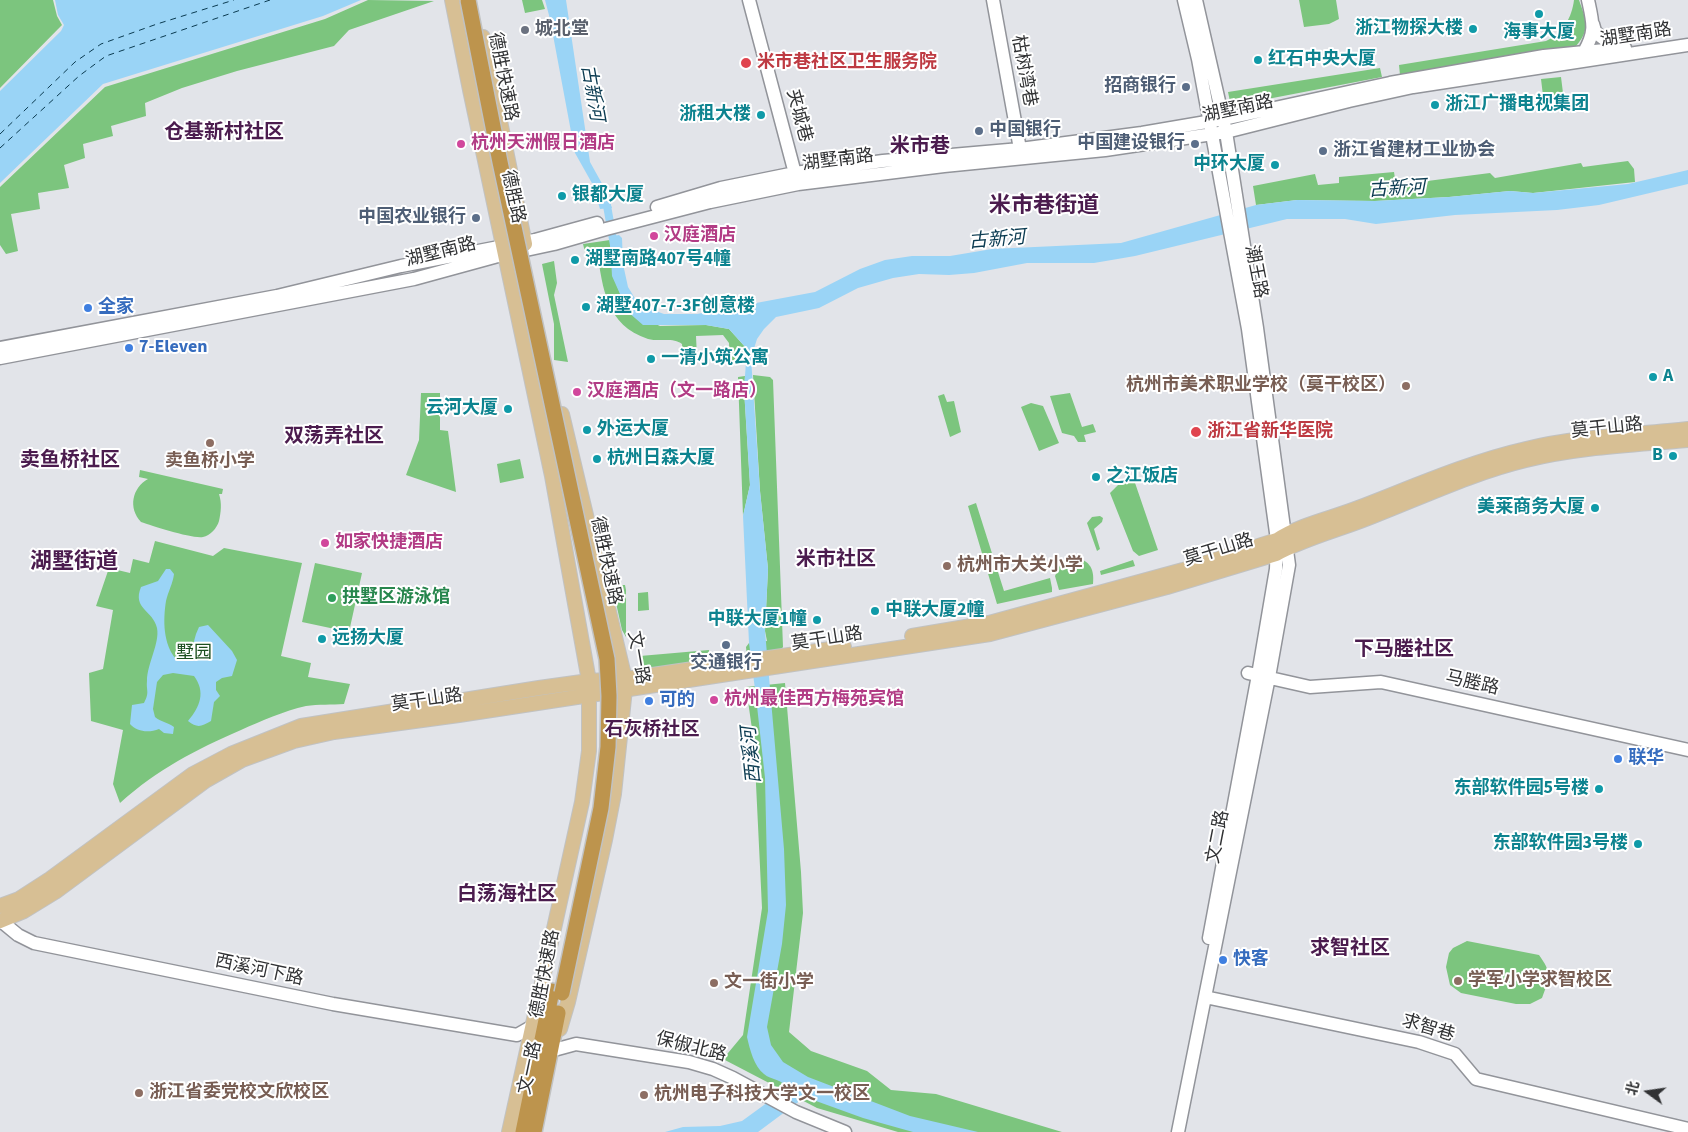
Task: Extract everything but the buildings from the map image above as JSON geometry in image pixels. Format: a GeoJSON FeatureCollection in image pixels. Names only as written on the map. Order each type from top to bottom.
{"type":"FeatureCollection","features":[{"type":"Feature","properties":{"kind":"highway","name":"德胜快速路"},"geometry":{"type":"LineString","coordinates":[[460,0],[523,309],[598,660],[600,697],[596,770],[557,992],[535,1132]]}},
{"type":"Feature","properties":{"kind":"highway","name":"德胜快速路"},"geometry":{"type":"LineString","coordinates":[[468,0],[500,162],[607,659],[610,696],[608,747],[601,808],[522,1132]]}},
{"type":"Feature","properties":{"kind":"main road","name":"德胜路"},"geometry":{"type":"LineString","coordinates":[[452,0],[504,251]]}},
{"type":"Feature","properties":{"kind":"main road","name":"德胜路"},"geometry":{"type":"LineString","coordinates":[[475,0],[525,246]]}},
{"type":"Feature","properties":{"kind":"main road","name":"夹城巷"},"geometry":{"type":"LineString","coordinates":[[749,0],[796,179]]}},
{"type":"Feature","properties":{"kind":"main road","name":"枯树湾巷"},"geometry":{"type":"LineString","coordinates":[[993,0],[1020,149]]}},
{"type":"Feature","properties":{"kind":"main road","name":"潮王路"},"geometry":{"type":"LineString","coordinates":[[1184,0],[1198,59],[1212,134],[1232,209]]}},
{"type":"Feature","properties":{"kind":"main road","name":"潮王路"},"geometry":{"type":"LineString","coordinates":[[1196,0],[1225,126],[1232,209],[1248,329],[1281,544]]}},
{"type":"Feature","properties":{"kind":"main road"},"geometry":{"type":"LineString","coordinates":[[1588,0],[1595,31],[1618,53]]}},
{"type":"Feature","properties":{"kind":"main road"},"geometry":{"type":"LineString","coordinates":[[1584,52],[1590,40],[1593,24]]}},
{"type":"Feature","properties":{"kind":"main road","name":"湖墅南路"},"geometry":{"type":"LineString","coordinates":[[0,358],[414,279],[504,251],[605,225],[710,202],[796,179],[882,161],[1020,149],[1142,133],[1210,121],[1225,126],[1413,87],[1618,53],[1688,37]]}},
{"type":"Feature","properties":{"kind":"main road","name":"湖墅南路"},"geometry":{"type":"LineString","coordinates":[[796,179],[1105,150],[1212,134],[1225,126],[1390,83],[1544,56],[1584,52],[1618,53],[1688,45]]}},
{"type":"Feature","properties":{"kind":"main road","name":"文一路"},"geometry":{"type":"LineString","coordinates":[[525,246],[550,368],[625,684],[618,760],[605,840],[568,1002],[554,1050],[535,1132]]}},
{"type":"Feature","properties":{"kind":"main road","name":"湖墅南路"},"geometry":{"type":"LineString","coordinates":[[0,348],[276,296],[401,266],[504,251]]}},
{"type":"Feature","properties":{"kind":"main road","name":"文一路"},"geometry":{"type":"LineString","coordinates":[[504,251],[550,467],[589,688],[589,751],[582,802],[509,1132]]}},
{"type":"Feature","properties":{"kind":"main road","name":"莫干山路"},"geometry":{"type":"LineString","coordinates":[[1281,544],[1479,463],[1526,449],[1595,437],[1688,429]]}},
{"type":"Feature","properties":{"kind":"main road","name":"莫干山路"},"geometry":{"type":"LineString","coordinates":[[0,906],[19,900],[50,879],[193,774],[261,741],[301,726],[786,661],[989,623],[1340,529],[1483,473],[1525,460],[1594,447],[1688,440]]}},
{"type":"Feature","properties":{"kind":"main road","name":"文二路"},"geometry":{"type":"LineString","coordinates":[[1170,1132],[1258,675],[1289,565],[1281,544]]}},
{"type":"Feature","properties":{"kind":"main road","name":"文二路"},"geometry":{"type":"LineString","coordinates":[[1178,1132],[1205,997],[1258,675]]}},
{"type":"Feature","properties":{"kind":"main road","name":"马塍路"},"geometry":{"type":"LineString","coordinates":[[1258,675],[1310,687],[1381,682],[1688,750]]}},
{"type":"Feature","properties":{"kind":"main road","name":"莫干山路"},"geometry":{"type":"LineString","coordinates":[[0,921],[24,911],[55,892],[205,781],[242,760],[294,741],[334,732],[458,715],[589,688]]}},
{"type":"Feature","properties":{"kind":"main road"},"geometry":{"type":"LineString","coordinates":[[589,751],[597,738],[607,741],[618,760]]}},
{"type":"Feature","properties":{"kind":"main road","name":"西溪河下路"},"geometry":{"type":"LineString","coordinates":[[0,921],[18,935],[34,943],[61,950],[333,1004],[517,1035]]}},
{"type":"Feature","properties":{"kind":"main road","name":"求智巷"},"geometry":{"type":"LineString","coordinates":[[1205,997],[1419,1042],[1455,1054],[1476,1079],[1688,1129]]}},
{"type":"Feature","properties":{"kind":"main road"},"geometry":{"type":"LineString","coordinates":[[526,1049],[517,1035],[531,1027]]}},
{"type":"Feature","properties":{"kind":"main road"},"geometry":{"type":"LineString","coordinates":[[560,1030],[576,1044]]}},
{"type":"Feature","properties":{"kind":"main road","name":"保俶北路"},"geometry":{"type":"LineString","coordinates":[[554,1050],[576,1044],[688,1062],[713,1069],[796,1112],[846,1132]]}},
{"type":"Feature","properties":{"kind":"green space"},"geometry":{"type":"Polygon","coordinates":[[[0,0],[53,0],[57,16],[62,25],[0,88],[0,0]]]}},
{"type":"Feature","properties":{"kind":"green space"},"geometry":{"type":"Polygon","coordinates":[[[368,0],[434,1],[349,30],[334,46],[237,71],[182,88],[145,103],[146,116],[111,126],[113,136],[83,144],[85,158],[64,165],[69,188],[38,193],[40,209],[11,214],[18,251],[6,254],[0,245],[0,187],[105,87],[325,19],[368,0]]]}},
{"type":"Feature","properties":{"kind":"green space"},"geometry":{"type":"Polygon","coordinates":[[[522,0],[542,0],[545,9],[525,13],[522,0]]]}},
{"type":"Feature","properties":{"kind":"green space"},"geometry":{"type":"Polygon","coordinates":[[[1299,0],[1336,0],[1339,19],[1329,24],[1304,27],[1299,0]]]}},
{"type":"Feature","properties":{"kind":"green space"},"geometry":{"type":"Polygon","coordinates":[[[1574,0],[1579,0],[1586,24],[1584,34],[1576,46],[1400,75],[1399,65],[1546,41],[1557,34],[1566,24],[1574,0]]]}},
{"type":"Feature","properties":{"kind":"green space"},"geometry":{"type":"Polygon","coordinates":[[[1380,68],[1382,77],[1231,106],[1228,92],[1380,68]]]}},
{"type":"Feature","properties":{"kind":"green space"},"geometry":{"type":"Polygon","coordinates":[[[1561,77],[1564,101],[1544,104],[1541,79],[1561,77]]]}},
{"type":"Feature","properties":{"kind":"green space"},"geometry":{"type":"Polygon","coordinates":[[[1628,161],[1634,169],[1635,182],[1533,193],[1510,191],[1375,201],[1297,200],[1256,205],[1253,186],[1315,174],[1318,185],[1339,183],[1339,177],[1394,172],[1396,185],[1490,173],[1495,178],[1581,163],[1583,167],[1628,161]]]}},
{"type":"Feature","properties":{"kind":"green space"},"geometry":{"type":"Polygon","coordinates":[[[610,240],[613,276],[628,312],[660,326],[706,325],[729,329],[747,349],[746,364],[730,364],[729,343],[723,335],[696,336],[697,357],[683,358],[682,344],[670,340],[648,339],[634,333],[623,325],[609,304],[597,251],[585,252],[583,244],[610,240]]]}},
{"type":"Feature","properties":{"kind":"green space"},"geometry":{"type":"Polygon","coordinates":[[[554,261],[557,283],[554,295],[568,362],[554,360],[554,324],[542,264],[554,261]]]}},
{"type":"Feature","properties":{"kind":"green space"},"geometry":{"type":"Polygon","coordinates":[[[753,375],[770,377],[773,380],[783,647],[779,653],[747,657],[746,647],[749,643],[767,641],[765,631],[768,569],[760,491],[753,375]]]}},
{"type":"Feature","properties":{"kind":"green space"},"geometry":{"type":"Polygon","coordinates":[[[745,376],[744,389],[750,485],[743,516],[738,377],[745,376]]]}},
{"type":"Feature","properties":{"kind":"green space"},"geometry":{"type":"Polygon","coordinates":[[[421,393],[440,393],[440,430],[448,431],[456,492],[406,475],[419,440],[421,393]]]}},
{"type":"Feature","properties":{"kind":"green space"},"geometry":{"type":"Polygon","coordinates":[[[1070,393],[1082,427],[1093,424],[1096,432],[1084,435],[1086,442],[1078,442],[1074,436],[1062,433],[1050,396],[1070,393]]]}},
{"type":"Feature","properties":{"kind":"green space"},"geometry":{"type":"Polygon","coordinates":[[[944,394],[947,402],[954,401],[961,432],[950,437],[938,396],[944,394]]]}},
{"type":"Feature","properties":{"kind":"green space"},"geometry":{"type":"Polygon","coordinates":[[[1031,403],[1043,406],[1059,443],[1039,451],[1021,407],[1031,403]]]}},
{"type":"Feature","properties":{"kind":"green space"},"geometry":{"type":"Polygon","coordinates":[[[520,459],[524,478],[500,483],[497,464],[520,459]]]}},
{"type":"Feature","properties":{"kind":"green space"},"geometry":{"type":"Polygon","coordinates":[[[140,470],[223,489],[222,494],[219,494],[221,511],[215,529],[206,536],[198,537],[172,532],[141,522],[134,511],[133,505],[135,493],[148,479],[139,477],[140,470]]]}},
{"type":"Feature","properties":{"kind":"green space"},"geometry":{"type":"Polygon","coordinates":[[[1133,477],[1158,550],[1139,556],[1133,551],[1110,493],[1125,478],[1133,477]]]}},
{"type":"Feature","properties":{"kind":"green space"},"geometry":{"type":"Polygon","coordinates":[[[976,503],[1004,591],[1050,578],[1052,592],[997,604],[968,506],[976,503]]]}},
{"type":"Feature","properties":{"kind":"green space"},"geometry":{"type":"Polygon","coordinates":[[[1100,516],[1103,518],[1102,522],[1094,529],[1100,549],[1097,551],[1087,523],[1092,517],[1100,516]]]}},
{"type":"Feature","properties":{"kind":"green space","name":"墅园"},"geometry":{"type":"Polygon","coordinates":[[[155,541],[213,556],[224,548],[302,563],[281,656],[311,663],[308,677],[350,684],[344,704],[306,706],[281,713],[208,745],[163,770],[120,803],[113,784],[123,730],[91,721],[89,673],[103,669],[113,610],[96,606],[109,568],[130,573],[133,559],[149,563],[155,541]]]}},
{"type":"Feature","properties":{"kind":"green space"},"geometry":{"type":"Polygon","coordinates":[[[1072,557],[1078,558],[1089,565],[1093,573],[1093,584],[1059,590],[1055,576],[1061,563],[1072,557]]]}},
{"type":"Feature","properties":{"kind":"green space"},"geometry":{"type":"Polygon","coordinates":[[[1133,560],[1135,566],[1101,575],[1100,571],[1133,560]]]}},
{"type":"Feature","properties":{"kind":"green space","name":"拱墅区游泳馆"},"geometry":{"type":"Polygon","coordinates":[[[315,563],[362,573],[349,632],[302,622],[315,563]]]}},
{"type":"Feature","properties":{"kind":"green space"},"geometry":{"type":"Polygon","coordinates":[[[612,585],[625,585],[626,637],[622,630],[612,585]]]}},
{"type":"Feature","properties":{"kind":"green space"},"geometry":{"type":"Polygon","coordinates":[[[648,592],[649,610],[638,611],[638,593],[648,592]]]}},
{"type":"Feature","properties":{"kind":"green space"},"geometry":{"type":"Polygon","coordinates":[[[709,650],[709,662],[641,670],[640,656],[709,650]]]}},
{"type":"Feature","properties":{"kind":"green space"},"geometry":{"type":"Polygon","coordinates":[[[785,683],[803,913],[789,1032],[811,1051],[867,1071],[891,1090],[936,1094],[1062,1132],[898,1132],[817,1108],[723,1059],[743,1035],[762,908],[754,743],[746,687],[785,683]]]}},
{"type":"Feature","properties":{"kind":"green space"},"geometry":{"type":"Polygon","coordinates":[[[1467,941],[1539,955],[1548,971],[1547,985],[1542,998],[1530,1004],[1516,1004],[1461,993],[1450,985],[1446,967],[1449,953],[1453,948],[1467,941]]]}},
{"type":"Feature","properties":{"kind":"water"},"geometry":{"type":"Polygon","coordinates":[[[55,0],[361,0],[323,16],[103,84],[0,183],[0,91],[61,31],[64,25],[58,15],[55,0]]]}},
{"type":"Feature","properties":{"kind":"water"},"geometry":{"type":"Polygon","coordinates":[[[545,0],[566,0],[590,162],[605,189],[612,208],[600,209],[593,185],[575,153],[545,0]]]}},
{"type":"Feature","properties":{"kind":"water"},"geometry":{"type":"Polygon","coordinates":[[[1688,170],[1688,184],[1599,205],[1557,210],[1455,215],[1376,224],[1345,219],[1287,219],[1135,256],[1094,263],[1027,263],[974,273],[949,275],[919,274],[893,278],[858,288],[819,308],[776,317],[757,339],[751,358],[760,491],[768,569],[765,631],[784,849],[786,905],[782,944],[767,1027],[771,1045],[783,1062],[808,1077],[910,1116],[978,1132],[913,1132],[863,1118],[805,1097],[758,1132],[665,1132],[683,1127],[720,1126],[742,1121],[786,1089],[783,1083],[767,1076],[758,1067],[747,1037],[768,911],[765,778],[749,643],[743,516],[750,485],[744,389],[747,349],[729,329],[706,325],[643,325],[628,312],[612,276],[610,240],[613,236],[619,235],[622,238],[623,264],[628,287],[639,305],[664,314],[697,314],[815,292],[860,269],[885,260],[912,256],[950,256],[992,249],[1121,243],[1256,205],[1297,200],[1375,201],[1510,191],[1533,193],[1628,184],[1688,170]]]}},
{"type":"Feature","properties":{"kind":"water"},"geometry":{"type":"Polygon","coordinates":[[[166,569],[170,569],[174,574],[166,601],[164,616],[165,632],[166,639],[176,659],[189,659],[199,627],[208,625],[232,651],[237,660],[232,676],[222,678],[216,682],[216,690],[220,696],[214,702],[211,721],[202,725],[197,726],[188,721],[196,710],[201,694],[198,682],[194,676],[173,673],[163,675],[157,682],[153,709],[155,717],[174,727],[173,734],[164,733],[159,729],[151,731],[140,730],[130,724],[132,705],[144,703],[147,696],[149,668],[157,640],[155,622],[141,605],[139,594],[141,587],[158,581],[166,569]]]}},
{"type":"Feature","properties":{"kind":"waterway","name":"古新河"},"geometry":{"type":"LineString","coordinates":[[606,200],[614,245]]}},
{"type":"Feature","properties":{"kind":"ferry route"},"geometry":{"type":"LineString","coordinates":[[0,134],[75,62],[101,44],[234,0]]}},
{"type":"Feature","properties":{"kind":"ferry route"},"geometry":{"type":"LineString","coordinates":[[0,148],[79,76],[106,56],[270,0]]}},
{"type":"Feature","properties":{"kind":"place","name":"海事大厦"},"geometry":{"type":"Point","coordinates":[1539,14]}},
{"type":"Feature","properties":{"kind":"place","name":"浙江物探大楼"},"geometry":{"type":"Point","coordinates":[1473,29]}},
{"type":"Feature","properties":{"kind":"place","name":"城北堂"},"geometry":{"type":"Point","coordinates":[525,30]}},
{"type":"Feature","properties":{"kind":"place","name":"红石中央大厦"},"geometry":{"type":"Point","coordinates":[1258,60]}},
{"type":"Feature","properties":{"kind":"place","name":"米市巷社区卫生服务院"},"geometry":{"type":"Point","coordinates":[746,63]}},
{"type":"Feature","properties":{"kind":"place","name":"招商银行"},"geometry":{"type":"Point","coordinates":[1186,87]}},
{"type":"Feature","properties":{"kind":"place","name":"浙江广播电视集团"},"geometry":{"type":"Point","coordinates":[1435,105]}},
{"type":"Feature","properties":{"kind":"place","name":"浙租大楼"},"geometry":{"type":"Point","coordinates":[761,115]}},
{"type":"Feature","properties":{"kind":"place","name":"中国银行"},"geometry":{"type":"Point","coordinates":[979,131]}},
{"type":"Feature","properties":{"kind":"place","name":"杭州天洲假日酒店"},"geometry":{"type":"Point","coordinates":[461,144]}},
{"type":"Feature","properties":{"kind":"place","name":"中国建设银行"},"geometry":{"type":"Point","coordinates":[1195,144]}},
{"type":"Feature","properties":{"kind":"place","name":"浙江省建材工业协会"},"geometry":{"type":"Point","coordinates":[1323,151]}},
{"type":"Feature","properties":{"kind":"place","name":"中环大厦"},"geometry":{"type":"Point","coordinates":[1275,165]}},
{"type":"Feature","properties":{"kind":"place","name":"银都大厦"},"geometry":{"type":"Point","coordinates":[562,196]}},
{"type":"Feature","properties":{"kind":"place","name":"中国农业银行"},"geometry":{"type":"Point","coordinates":[476,218]}},
{"type":"Feature","properties":{"kind":"place","name":"汉庭酒店"},"geometry":{"type":"Point","coordinates":[654,236]}},
{"type":"Feature","properties":{"kind":"place","name":"湖墅南路407号4幢"},"geometry":{"type":"Point","coordinates":[575,260]}},
{"type":"Feature","properties":{"kind":"place","name":"湖墅407-7-3F创意楼"},"geometry":{"type":"Point","coordinates":[586,307]}},
{"type":"Feature","properties":{"kind":"place","name":"全家"},"geometry":{"type":"Point","coordinates":[88,308]}},
{"type":"Feature","properties":{"kind":"place","name":"7-Eleven"},"geometry":{"type":"Point","coordinates":[129,348]}},
{"type":"Feature","properties":{"kind":"place","name":"一清小筑公寓"},"geometry":{"type":"Point","coordinates":[651,359]}},
{"type":"Feature","properties":{"kind":"place","name":"A"},"geometry":{"type":"Point","coordinates":[1653,377]}},
{"type":"Feature","properties":{"kind":"place","name":"杭州市美术职业学校（莫干校区）"},"geometry":{"type":"Point","coordinates":[1406,386]}},
{"type":"Feature","properties":{"kind":"place","name":"汉庭酒店（文一路店）"},"geometry":{"type":"Point","coordinates":[577,392]}},
{"type":"Feature","properties":{"kind":"place","name":"云河大厦"},"geometry":{"type":"Point","coordinates":[508,409]}},
{"type":"Feature","properties":{"kind":"place","name":"外运大厦"},"geometry":{"type":"Point","coordinates":[587,430]}},
{"type":"Feature","properties":{"kind":"place","name":"浙江省新华医院"},"geometry":{"type":"Point","coordinates":[1196,432]}},
{"type":"Feature","properties":{"kind":"place","name":"卖鱼桥小学"},"geometry":{"type":"Point","coordinates":[210,443]}},
{"type":"Feature","properties":{"kind":"place","name":"B"},"geometry":{"type":"Point","coordinates":[1673,456]}},
{"type":"Feature","properties":{"kind":"place","name":"杭州日森大厦"},"geometry":{"type":"Point","coordinates":[597,459]}},
{"type":"Feature","properties":{"kind":"place","name":"之江饭店"},"geometry":{"type":"Point","coordinates":[1096,477]}},
{"type":"Feature","properties":{"kind":"place","name":"美莱商务大厦"},"geometry":{"type":"Point","coordinates":[1595,508]}},
{"type":"Feature","properties":{"kind":"place","name":"如家快捷酒店"},"geometry":{"type":"Point","coordinates":[325,543]}},
{"type":"Feature","properties":{"kind":"place","name":"杭州市大关小学"},"geometry":{"type":"Point","coordinates":[947,566]}},
{"type":"Feature","properties":{"kind":"place","name":"拱墅区游泳馆"},"geometry":{"type":"Point","coordinates":[332,598]}},
{"type":"Feature","properties":{"kind":"place","name":"中联大厦2幢"},"geometry":{"type":"Point","coordinates":[875,611]}},
{"type":"Feature","properties":{"kind":"place","name":"中联大厦1幢"},"geometry":{"type":"Point","coordinates":[817,620]}},
{"type":"Feature","properties":{"kind":"place","name":"远扬大厦"},"geometry":{"type":"Point","coordinates":[322,639]}},
{"type":"Feature","properties":{"kind":"place","name":"交通银行"},"geometry":{"type":"Point","coordinates":[726,645]}},
{"type":"Feature","properties":{"kind":"place","name":"杭州最佳西方梅苑宾馆"},"geometry":{"type":"Point","coordinates":[714,700]}},
{"type":"Feature","properties":{"kind":"place","name":"可的"},"geometry":{"type":"Point","coordinates":[649,701]}},
{"type":"Feature","properties":{"kind":"place","name":"联华"},"geometry":{"type":"Point","coordinates":[1618,759]}},
{"type":"Feature","properties":{"kind":"place","name":"东部软件园5号楼"},"geometry":{"type":"Point","coordinates":[1599,789]}},
{"type":"Feature","properties":{"kind":"place","name":"东部软件园3号楼"},"geometry":{"type":"Point","coordinates":[1638,844]}},
{"type":"Feature","properties":{"kind":"place","name":"快客"},"geometry":{"type":"Point","coordinates":[1223,960]}},
{"type":"Feature","properties":{"kind":"place","name":"学军小学求智校区"},"geometry":{"type":"Point","coordinates":[1458,981]}},
{"type":"Feature","properties":{"kind":"place","name":"文一街小学"},"geometry":{"type":"Point","coordinates":[714,983]}},
{"type":"Feature","properties":{"kind":"place","name":"浙江省委党校文欣校区"},"geometry":{"type":"Point","coordinates":[139,1093]}},
{"type":"Feature","properties":{"kind":"place","name":"杭州电子科技大学文一校区"},"geometry":{"type":"Point","coordinates":[644,1095]}},
{"type":"Feature","properties":{"kind":"district","name":"仓基新村社区"},"geometry":{"type":"Point","coordinates":[224,134]}},
{"type":"Feature","properties":{"kind":"district","name":"米市巷"},"geometry":{"type":"Point","coordinates":[920,148]}},
{"type":"Feature","properties":{"kind":"district","name":"米市巷街道"},"geometry":{"type":"Point","coordinates":[1044,207]}},
{"type":"Feature","properties":{"kind":"district","name":"双荡弄社区"},"geometry":{"type":"Point","coordinates":[334,438]}},
{"type":"Feature","properties":{"kind":"district","name":"卖鱼桥社区"},"geometry":{"type":"Point","coordinates":[70,462]}},
{"type":"Feature","properties":{"kind":"district","name":"米市社区"},"geometry":{"type":"Point","coordinates":[836,561]}},
{"type":"Feature","properties":{"kind":"district","name":"湖墅街道"},"geometry":{"type":"Point","coordinates":[74,563]}},
{"type":"Feature","properties":{"kind":"district","name":"下马塍社区"},"geometry":{"type":"Point","coordinates":[1404,651]}},
{"type":"Feature","properties":{"kind":"district","name":"石灰桥社区"},"geometry":{"type":"Point","coordinates":[652,731]}},
{"type":"Feature","properties":{"kind":"district","name":"白荡海社区"},"geometry":{"type":"Point","coordinates":[507,896]}},
{"type":"Feature","properties":{"kind":"district","name":"求智社区"},"geometry":{"type":"Point","coordinates":[1350,950]}},
{"type":"Feature","properties":{"kind":"water label","name":"西溪河"},"geometry":{"type":"Point","coordinates":[753,755]}}]}
